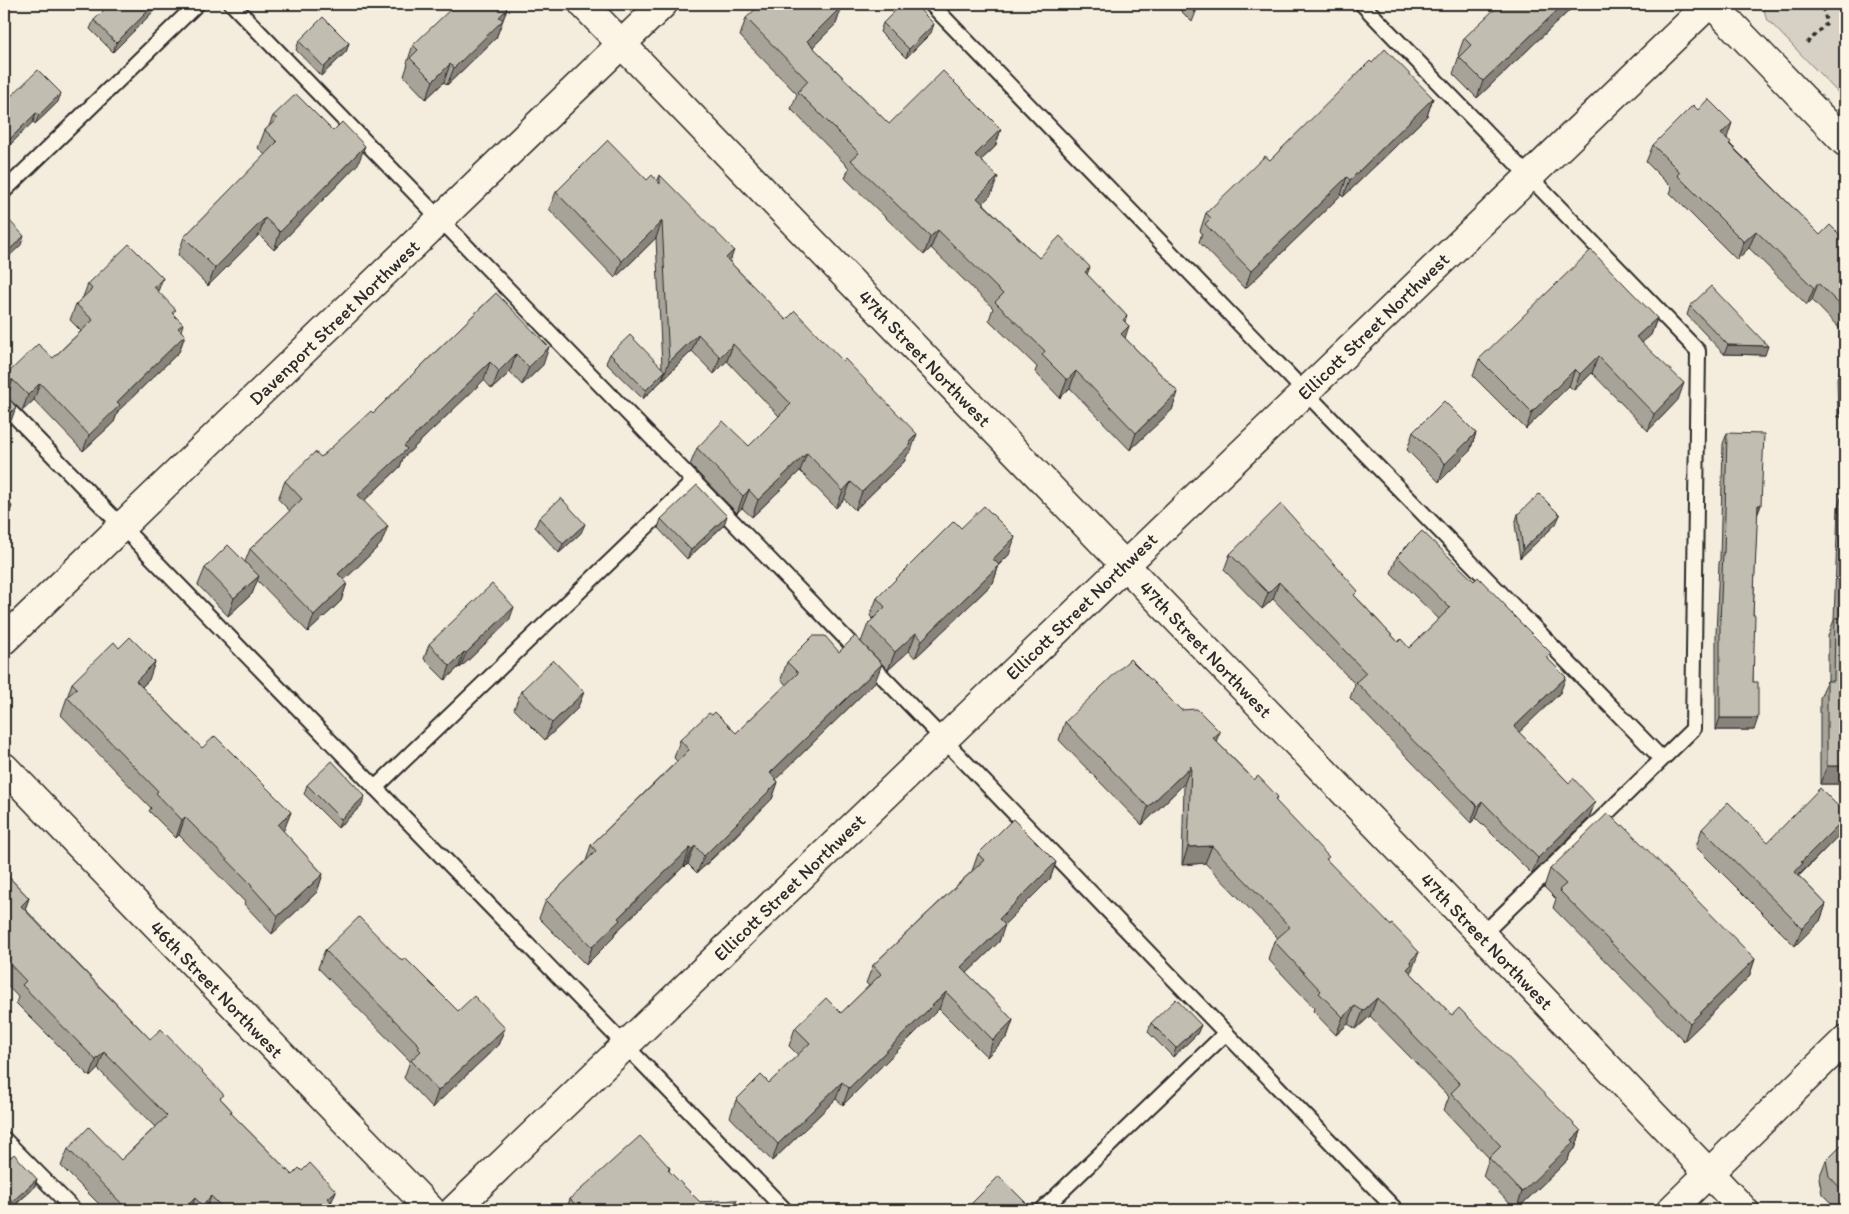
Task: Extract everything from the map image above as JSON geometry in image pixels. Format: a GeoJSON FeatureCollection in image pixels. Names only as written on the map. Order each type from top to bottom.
{"type":"FeatureCollection","features":[{"type":"Feature","properties":{"kind":"street","name":"47th Street Northwest"},"geometry":{"type":"LineString","coordinates":[[583,4],[1125,564],[1744,1210]]}},
{"type":"Feature","properties":{"kind":"street","name":"Davenport Street Northwest"},"geometry":{"type":"LineString","coordinates":[[4,640],[663,4]]}},
{"type":"Feature","properties":{"kind":"street","name":"Ellicott Street Northwest"},"geometry":{"type":"LineString","coordinates":[[454,1210],[1710,4]]}},
{"type":"Feature","properties":{"kind":"street"},"geometry":{"type":"LineString","coordinates":[[1710,4],[1845,142]]}},
{"type":"Feature","properties":{"kind":"street","name":"46th Street Northwest"},"geometry":{"type":"LineString","coordinates":[[4,767],[431,1210]]}},
{"type":"Feature","properties":{"kind":"street"},"geometry":{"type":"LineString","coordinates":[[1671,1210],[1845,1040]]}},
{"type":"Feature","properties":{"kind":"lane"},"geometry":{"type":"LineString","coordinates":[[4,191],[197,4]]}},
{"type":"Feature","properties":{"kind":"lane"},"geometry":{"type":"LineString","coordinates":[[232,4],[441,218],[1396,1210]]}},
{"type":"Feature","properties":{"kind":"lane"},"geometry":{"type":"LineString","coordinates":[[930,4],[1304,392],[1662,759]]}},
{"type":"Feature","properties":{"kind":"lane"},"geometry":{"type":"LineString","coordinates":[[1362,4],[1698,350],[1692,729],[1482,935]]}},
{"type":"Feature","properties":{"kind":"lane"},"geometry":{"type":"LineString","coordinates":[[4,405],[785,1210]]}},
{"type":"Feature","properties":{"kind":"lane"},"geometry":{"type":"LineString","coordinates":[[375,788],[694,481]]}},
{"type":"Feature","properties":{"kind":"lane"},"geometry":{"type":"LineString","coordinates":[[1042,1210],[1226,1033]]}},
{"type":"Feature","properties":{"kind":"lane"},"geometry":{"type":"LineString","coordinates":[[4,1140],[74,1210]]}},
{"type":"Feature","properties":{"kind":"path"},"geometry":{"type":"LineString","coordinates":[[1807,43],[1827,23],[1823,10],[1824,4]]}},
{"type":"Feature","properties":{"kind":"shaded area"},"geometry":{"type":"Polygon","coordinates":[[[1763,4],[1845,4],[1845,100],[1766,18],[1763,4]]]}},
{"type":"Feature","properties":{"kind":"building"},"geometry":{"type":"Polygon","coordinates":[[[110,4],[155,4],[116,43],[94,20],[110,4]]]}},
{"type":"Feature","properties":{"kind":"building"},"geometry":{"type":"Polygon","coordinates":[[[456,4],[502,4],[507,9],[499,17],[503,20],[454,68],[450,64],[433,81],[410,58],[418,50],[413,45],[456,4]]]}},
{"type":"Feature","properties":{"kind":"building"},"geometry":{"type":"Polygon","coordinates":[[[761,4],[840,4],[842,6],[807,41],[889,124],[943,71],[1001,129],[975,155],[998,177],[977,198],[1039,258],[1060,236],[1090,267],[1085,272],[1127,316],[1123,320],[1129,326],[1121,334],[1178,392],[1136,433],[1076,371],[1067,380],[1042,355],[1045,351],[995,302],[1003,294],[938,230],[930,237],[851,160],[859,153],[798,92],[808,81],[746,18],[761,4]]]}},
{"type":"Feature","properties":{"kind":"building"},"geometry":{"type":"Polygon","coordinates":[[[902,4],[914,4],[934,24],[909,49],[883,23],[902,4]]]}},
{"type":"Feature","properties":{"kind":"building"},"geometry":{"type":"Polygon","coordinates":[[[1186,4],[1199,4],[1195,13],[1186,4]]]}},
{"type":"Feature","properties":{"kind":"building"},"geometry":{"type":"Polygon","coordinates":[[[1500,4],[1564,4],[1483,81],[1459,57],[1471,45],[1464,38],[1500,4]]]}},
{"type":"Feature","properties":{"kind":"building"},"geometry":{"type":"Polygon","coordinates":[[[323,17],[349,43],[324,67],[299,41],[323,17]]]}},
{"type":"Feature","properties":{"kind":"building"},"geometry":{"type":"Polygon","coordinates":[[[1385,49],[1433,98],[1350,180],[1347,177],[1251,271],[1205,224],[1211,218],[1206,213],[1265,156],[1270,160],[1370,61],[1372,63],[1385,49]]]}},
{"type":"Feature","properties":{"kind":"building"},"geometry":{"type":"Polygon","coordinates":[[[38,70],[61,93],[39,115],[36,113],[4,145],[4,103],[38,70]]]}},
{"type":"Feature","properties":{"kind":"building"},"geometry":{"type":"Polygon","coordinates":[[[296,94],[333,131],[342,122],[365,146],[280,232],[265,218],[215,268],[184,237],[277,142],[265,130],[277,119],[273,116],[296,94]]]}},
{"type":"Feature","properties":{"kind":"building"},"geometry":{"type":"Polygon","coordinates":[[[1708,99],[1732,123],[1721,134],[1731,142],[1729,144],[1820,235],[1830,225],[1845,240],[1845,310],[1818,283],[1814,288],[1756,231],[1744,242],[1677,175],[1680,172],[1653,145],[1693,105],[1698,110],[1708,99]]]}},
{"type":"Feature","properties":{"kind":"building"},"geometry":{"type":"Polygon","coordinates":[[[608,140],[647,180],[652,175],[660,184],[660,175],[734,250],[726,258],[786,320],[795,311],[843,361],[845,359],[917,434],[909,442],[911,444],[862,492],[851,482],[843,491],[807,453],[758,500],[749,490],[743,496],[697,448],[723,421],[749,446],[791,404],[733,344],[720,357],[698,334],[669,362],[662,221],[622,261],[556,192],[608,140]]]}},
{"type":"Feature","properties":{"kind":"building"},"geometry":{"type":"Polygon","coordinates":[[[4,215],[24,236],[4,255],[4,215]]]}},
{"type":"Feature","properties":{"kind":"building"},"geometry":{"type":"Polygon","coordinates":[[[129,244],[163,278],[154,287],[176,310],[172,313],[183,324],[178,328],[185,335],[117,402],[120,405],[89,435],[40,383],[28,395],[13,380],[4,382],[4,377],[38,344],[53,358],[93,320],[76,304],[92,289],[88,284],[129,244]]]}},
{"type":"Feature","properties":{"kind":"building"},"geometry":{"type":"Polygon","coordinates":[[[1591,250],[1657,318],[1636,337],[1684,383],[1654,414],[1598,356],[1580,374],[1575,369],[1532,412],[1479,359],[1591,250]]]}},
{"type":"Feature","properties":{"kind":"building"},"geometry":{"type":"Polygon","coordinates":[[[1711,286],[1768,346],[1728,345],[1690,306],[1711,286]]]}},
{"type":"Feature","properties":{"kind":"building"},"geometry":{"type":"Polygon","coordinates":[[[496,293],[549,347],[529,367],[516,354],[499,371],[490,362],[404,446],[407,449],[358,495],[388,526],[338,574],[347,583],[314,615],[250,549],[302,499],[285,481],[315,452],[321,457],[371,411],[373,413],[496,293]]]}},
{"type":"Feature","properties":{"kind":"building"},"geometry":{"type":"Polygon","coordinates":[[[630,335],[665,371],[646,390],[610,354],[630,335]]]}},
{"type":"Feature","properties":{"kind":"building"},"geometry":{"type":"Polygon","coordinates":[[[1845,360],[1845,399],[1844,399],[1845,360]]]}},
{"type":"Feature","properties":{"kind":"building"},"geometry":{"type":"Polygon","coordinates":[[[4,393],[16,407],[4,419],[4,393]]]}},
{"type":"Feature","properties":{"kind":"building"},"geometry":{"type":"Polygon","coordinates":[[[1444,401],[1476,433],[1445,464],[1413,432],[1444,401]]]}},
{"type":"Feature","properties":{"kind":"building"},"geometry":{"type":"Polygon","coordinates":[[[1727,433],[1764,434],[1761,505],[1758,505],[1753,615],[1755,615],[1753,682],[1758,682],[1758,718],[1720,718],[1720,623],[1727,433]]]}},
{"type":"Feature","properties":{"kind":"building"},"geometry":{"type":"Polygon","coordinates":[[[697,485],[727,516],[691,550],[661,519],[697,485]]]}},
{"type":"Feature","properties":{"kind":"building"},"geometry":{"type":"Polygon","coordinates":[[[1844,489],[1845,766],[1827,766],[1827,681],[1834,681],[1835,618],[1840,618],[1844,489]]]}},
{"type":"Feature","properties":{"kind":"building"},"geometry":{"type":"Polygon","coordinates":[[[1539,494],[1560,515],[1523,549],[1518,514],[1539,494]]]}},
{"type":"Feature","properties":{"kind":"building"},"geometry":{"type":"Polygon","coordinates":[[[4,498],[12,506],[4,514],[4,498]]]}},
{"type":"Feature","properties":{"kind":"building"},"geometry":{"type":"Polygon","coordinates":[[[561,498],[585,524],[563,544],[539,518],[561,498]]]}},
{"type":"Feature","properties":{"kind":"building"},"geometry":{"type":"Polygon","coordinates":[[[1281,504],[1358,591],[1354,595],[1398,642],[1401,639],[1409,648],[1450,608],[1397,556],[1422,531],[1474,581],[1478,577],[1551,653],[1546,657],[1566,677],[1514,727],[1569,783],[1573,778],[1595,802],[1538,858],[1482,801],[1477,806],[1356,682],[1366,673],[1279,582],[1268,593],[1230,554],[1281,504]]]}},
{"type":"Feature","properties":{"kind":"building"},"geometry":{"type":"Polygon","coordinates":[[[984,506],[1015,537],[993,559],[999,565],[922,640],[916,633],[895,652],[868,624],[885,607],[877,598],[954,521],[961,528],[984,506]]]}},
{"type":"Feature","properties":{"kind":"building"},"geometry":{"type":"Polygon","coordinates":[[[228,545],[259,576],[234,598],[205,568],[228,545]]]}},
{"type":"Feature","properties":{"kind":"building"},"geometry":{"type":"Polygon","coordinates":[[[492,584],[514,607],[450,666],[429,644],[492,584]]]}},
{"type":"Feature","properties":{"kind":"building"},"geometry":{"type":"Polygon","coordinates":[[[813,636],[825,636],[839,652],[855,636],[882,664],[770,773],[778,782],[704,856],[695,846],[692,849],[690,848],[618,918],[620,920],[592,947],[546,900],[596,851],[591,845],[689,750],[680,740],[709,713],[712,715],[715,712],[736,733],[798,673],[787,662],[813,636]]]}},
{"type":"Feature","properties":{"kind":"building"},"geometry":{"type":"Polygon","coordinates":[[[130,637],[155,662],[136,681],[202,748],[215,736],[291,812],[278,825],[323,874],[278,916],[252,885],[185,817],[182,820],[156,793],[158,791],[67,697],[77,688],[72,683],[114,642],[119,648],[130,637]]]}},
{"type":"Feature","properties":{"kind":"building"},"geometry":{"type":"Polygon","coordinates":[[[1130,659],[1181,710],[1197,709],[1220,732],[1213,738],[1254,780],[1258,776],[1278,797],[1275,800],[1329,857],[1326,859],[1419,952],[1410,961],[1412,964],[1407,969],[1452,1015],[1459,1008],[1581,1131],[1572,1140],[1574,1142],[1522,1192],[1489,1158],[1501,1146],[1451,1093],[1460,1084],[1377,998],[1363,1011],[1355,1006],[1343,1017],[1319,993],[1321,991],[1274,941],[1290,927],[1212,846],[1188,847],[1191,766],[1148,807],[1065,722],[1130,659]]]}},
{"type":"Feature","properties":{"kind":"building"},"geometry":{"type":"Polygon","coordinates":[[[553,660],[584,692],[552,723],[521,691],[553,660]]]}},
{"type":"Feature","properties":{"kind":"building"},"geometry":{"type":"Polygon","coordinates":[[[332,761],[365,796],[341,819],[307,785],[332,761]]]}},
{"type":"Feature","properties":{"kind":"building"},"geometry":{"type":"Polygon","coordinates":[[[1820,788],[1845,813],[1845,818],[1801,862],[1803,863],[1795,872],[1826,904],[1802,928],[1702,829],[1728,802],[1768,842],[1820,788]]]}},
{"type":"Feature","properties":{"kind":"building"},"geometry":{"type":"Polygon","coordinates":[[[1608,813],[1621,826],[1623,825],[1755,959],[1690,1023],[1559,890],[1566,884],[1550,869],[1608,813]]]}},
{"type":"Feature","properties":{"kind":"building"},"geometry":{"type":"Polygon","coordinates":[[[1013,819],[1056,862],[999,919],[1005,925],[961,967],[1013,1020],[993,1040],[946,992],[849,1088],[842,1082],[778,1144],[736,1100],[761,1075],[769,1083],[810,1043],[795,1028],[826,998],[841,1013],[881,974],[873,965],[984,860],[978,854],[1013,819]]]}},
{"type":"Feature","properties":{"kind":"building"},"geometry":{"type":"Polygon","coordinates":[[[4,872],[29,898],[21,906],[150,1039],[161,1029],[224,1095],[220,1098],[232,1111],[230,1112],[292,1175],[299,1168],[302,1171],[310,1163],[336,1191],[328,1198],[331,1202],[323,1210],[240,1210],[234,1205],[229,1210],[225,1210],[211,1196],[202,1205],[195,1198],[183,1210],[128,1210],[68,1149],[89,1127],[121,1160],[167,1116],[104,1052],[96,1060],[22,985],[26,981],[4,958],[4,872]]]}},
{"type":"Feature","properties":{"kind":"building"},"geometry":{"type":"Polygon","coordinates":[[[359,917],[402,961],[405,958],[458,1011],[474,996],[505,1028],[438,1091],[411,1060],[421,1051],[418,1048],[420,1046],[325,950],[359,917]]]}},
{"type":"Feature","properties":{"kind":"building"},"geometry":{"type":"Polygon","coordinates":[[[1176,999],[1201,1025],[1176,1048],[1151,1023],[1176,999]]]}},
{"type":"Feature","properties":{"kind":"building"},"geometry":{"type":"Polygon","coordinates":[[[640,1136],[670,1168],[668,1170],[700,1202],[737,1200],[726,1210],[581,1210],[570,1199],[640,1136]]]}},
{"type":"Feature","properties":{"kind":"building"},"geometry":{"type":"Polygon","coordinates":[[[1845,1141],[1845,1193],[1829,1176],[1826,1160],[1845,1141]]]}},
{"type":"Feature","properties":{"kind":"building"},"geometry":{"type":"Polygon","coordinates":[[[14,1154],[37,1179],[12,1202],[4,1193],[4,1164],[14,1154]]]}},
{"type":"Feature","properties":{"kind":"building"},"geometry":{"type":"Polygon","coordinates":[[[999,1176],[1033,1210],[965,1210],[999,1176]]]}}]}
